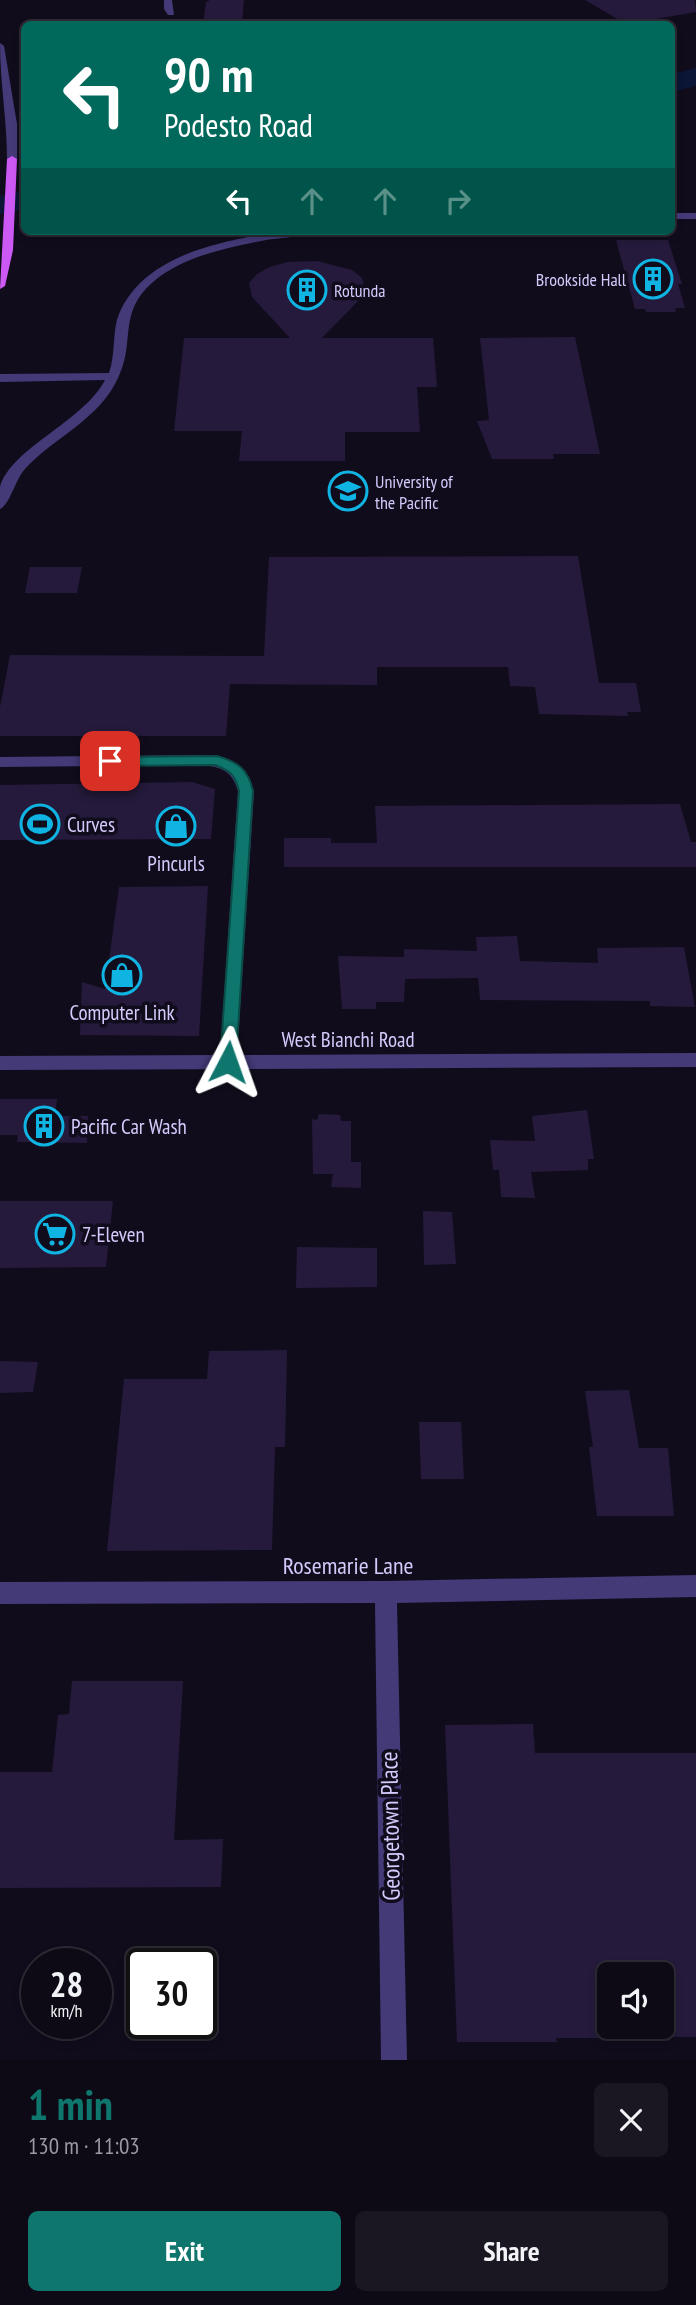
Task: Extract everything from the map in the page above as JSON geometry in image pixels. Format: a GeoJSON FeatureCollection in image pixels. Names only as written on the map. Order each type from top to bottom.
{"type":"FeatureCollection","features":[{"type":"Feature","properties":{"kind":"main road"},"geometry":{"type":"LineString","coordinates":[[0,286],[8,250],[12,159]]}},
{"type":"Feature","properties":{"kind":"street"},"geometry":{"type":"LineString","coordinates":[[168,0],[171,13]]}},
{"type":"Feature","properties":{"kind":"street"},"geometry":{"type":"LineString","coordinates":[[0,46],[12,124],[12,159]]}},
{"type":"Feature","properties":{"kind":"street"},"geometry":{"type":"LineString","coordinates":[[675,216],[696,216]]}},
{"type":"Feature","properties":{"kind":"street"},"geometry":{"type":"LineString","coordinates":[[0,505],[9,481],[19,466],[94,405],[114,376],[121,353],[122,320],[136,294],[152,279],[178,262],[195,255],[284,235]]}},
{"type":"Feature","properties":{"kind":"street"},"geometry":{"type":"LineString","coordinates":[[0,379],[114,376]]}},
{"type":"Feature","properties":{"kind":"street"},"geometry":{"type":"LineString","coordinates":[[0,762],[217,761],[236,768],[243,778],[246,791],[228,1062]]}},
{"type":"Feature","properties":{"kind":"street","name":"West Bianchi Road"},"geometry":{"type":"LineString","coordinates":[[0,1063],[696,1060]]}},
{"type":"Feature","properties":{"kind":"street","name":"Rosemarie Lane"},"geometry":{"type":"LineString","coordinates":[[0,1592],[386,1592],[696,1586]]}},
{"type":"Feature","properties":{"kind":"street","name":"Georgetown Place"},"geometry":{"type":"LineString","coordinates":[[386,1592],[394,2060]]}},
{"type":"Feature","properties":{"kind":"water"},"geometry":{"type":"Polygon","coordinates":[[[696,68],[696,86],[675,91],[675,73],[696,68]]]}},
{"type":"Feature","properties":{"kind":"building"},"geometry":{"type":"Polygon","coordinates":[[[244,0],[242,21],[203,21],[206,2],[244,0]]]}},
{"type":"Feature","properties":{"kind":"building"},"geometry":{"type":"Polygon","coordinates":[[[585,0],[695,0],[696,12],[644,21],[621,21],[585,0]]]}},
{"type":"Feature","properties":{"kind":"building","name":"Brookside Hall"},"geometry":{"type":"Polygon","coordinates":[[[616,240],[668,240],[682,284],[678,284],[685,308],[675,308],[676,312],[646,312],[645,309],[635,309],[616,240]]]}},
{"type":"Feature","properties":{"kind":"building"},"geometry":{"type":"Polygon","coordinates":[[[317,261],[352,270],[362,278],[365,288],[362,297],[322,338],[433,338],[437,387],[417,387],[420,432],[345,432],[345,461],[239,461],[242,431],[174,431],[184,338],[290,338],[252,297],[249,283],[257,274],[270,267],[287,262],[317,261]]]}},
{"type":"Feature","properties":{"kind":"building"},"geometry":{"type":"Polygon","coordinates":[[[575,337],[600,454],[553,454],[554,459],[492,459],[477,421],[489,420],[480,338],[575,337]]]}},
{"type":"Feature","properties":{"kind":"building"},"geometry":{"type":"Polygon","coordinates":[[[578,556],[599,683],[636,683],[641,712],[627,712],[628,716],[539,714],[535,687],[510,686],[508,667],[377,667],[377,685],[230,684],[226,736],[0,736],[0,707],[10,655],[264,656],[269,557],[578,556]]]}},
{"type":"Feature","properties":{"kind":"building"},"geometry":{"type":"Polygon","coordinates":[[[30,567],[82,567],[77,593],[25,593],[30,567]]]}},
{"type":"Feature","properties":{"kind":"building"},"geometry":{"type":"Polygon","coordinates":[[[192,782],[215,789],[211,839],[0,840],[0,785],[192,782]]]}},
{"type":"Feature","properties":{"kind":"building"},"geometry":{"type":"Polygon","coordinates":[[[680,804],[691,842],[696,842],[696,867],[284,867],[284,838],[331,838],[331,843],[377,843],[375,806],[680,804]]]}},
{"type":"Feature","properties":{"kind":"building"},"geometry":{"type":"Polygon","coordinates":[[[208,886],[199,1036],[80,1035],[82,982],[105,989],[119,887],[208,886]]]}},
{"type":"Feature","properties":{"kind":"building"},"geometry":{"type":"Polygon","coordinates":[[[517,936],[520,961],[598,963],[597,948],[684,947],[695,1007],[650,1006],[650,1001],[480,1000],[478,978],[405,979],[404,1002],[376,1002],[376,1009],[342,1009],[338,956],[404,957],[404,949],[477,951],[476,937],[517,936]]]}},
{"type":"Feature","properties":{"kind":"building","name":"Pacific Car Wash"},"geometry":{"type":"Polygon","coordinates":[[[0,1099],[57,1099],[55,1116],[88,1116],[87,1143],[17,1142],[18,1135],[0,1135],[0,1099]]]}},
{"type":"Feature","properties":{"kind":"building"},"geometry":{"type":"Polygon","coordinates":[[[587,1110],[594,1159],[588,1159],[588,1170],[531,1172],[535,1198],[501,1197],[499,1170],[493,1170],[490,1140],[535,1141],[532,1116],[587,1110]]]}},
{"type":"Feature","properties":{"kind":"building"},"geometry":{"type":"Polygon","coordinates":[[[319,1114],[340,1115],[341,1121],[351,1121],[351,1162],[361,1162],[361,1188],[331,1187],[333,1174],[313,1174],[312,1119],[317,1120],[319,1114]]]}},
{"type":"Feature","properties":{"kind":"building","name":"7-Eleven"},"geometry":{"type":"Polygon","coordinates":[[[0,1201],[113,1201],[106,1267],[0,1268],[0,1201]]]}},
{"type":"Feature","properties":{"kind":"building"},"geometry":{"type":"Polygon","coordinates":[[[423,1211],[452,1212],[456,1264],[424,1265],[423,1211]]]}},
{"type":"Feature","properties":{"kind":"building"},"geometry":{"type":"Polygon","coordinates":[[[297,1247],[377,1248],[377,1287],[296,1288],[297,1247]]]}},
{"type":"Feature","properties":{"kind":"building"},"geometry":{"type":"Polygon","coordinates":[[[287,1350],[285,1447],[275,1447],[272,1550],[107,1551],[124,1379],[207,1379],[209,1351],[287,1350]]]}},
{"type":"Feature","properties":{"kind":"building"},"geometry":{"type":"Polygon","coordinates":[[[0,1361],[38,1362],[33,1392],[0,1393],[0,1361]]]}},
{"type":"Feature","properties":{"kind":"building"},"geometry":{"type":"Polygon","coordinates":[[[629,1390],[639,1448],[668,1448],[674,1516],[597,1516],[589,1447],[593,1447],[585,1391],[629,1390]]]}},
{"type":"Feature","properties":{"kind":"building"},"geometry":{"type":"Polygon","coordinates":[[[419,1422],[461,1422],[464,1479],[421,1479],[419,1422]]]}},
{"type":"Feature","properties":{"kind":"building"},"geometry":{"type":"Polygon","coordinates":[[[72,1681],[183,1681],[174,1840],[223,1839],[221,1887],[0,1888],[0,1772],[52,1772],[58,1715],[69,1714],[72,1681]]]}},
{"type":"Feature","properties":{"kind":"building"},"geometry":{"type":"Polygon","coordinates":[[[533,1724],[535,1753],[696,1753],[696,2037],[674,2037],[674,1962],[597,1962],[597,2038],[556,2038],[557,2042],[457,2042],[445,1725],[533,1724]]]}},
{"type":"Feature","properties":{"kind":"waterway"},"geometry":{"type":"LineString","coordinates":[[0,205],[21,201]]}},
{"type":"Feature","properties":{"kind":"place","name":"Brookside Hall"},"geometry":{"type":"Point","coordinates":[653,279]}},
{"type":"Feature","properties":{"kind":"place","name":"Rotunda"},"geometry":{"type":"Point","coordinates":[307,290]}},
{"type":"Feature","properties":{"kind":"place","name":"University of the Pacific"},"geometry":{"type":"Point","coordinates":[348,491]}},
{"type":"Feature","properties":{"kind":"place","name":"Curves"},"geometry":{"type":"Point","coordinates":[40,824]}},
{"type":"Feature","properties":{"kind":"place","name":"Pincurls"},"geometry":{"type":"Point","coordinates":[176,826]}},
{"type":"Feature","properties":{"kind":"place","name":"Computer Link"},"geometry":{"type":"Point","coordinates":[122,975]}},
{"type":"Feature","properties":{"kind":"place","name":"Pacific Car Wash"},"geometry":{"type":"Point","coordinates":[44,1126]}},
{"type":"Feature","properties":{"kind":"place","name":"7-Eleven"},"geometry":{"type":"Point","coordinates":[55,1234]}},
{"type":"Feature","properties":{"kind":"route"},"geometry":{"type":"LineString","coordinates":[[110,761],[217,761],[236,768],[243,778],[246,791],[228,1062]]}}]}
